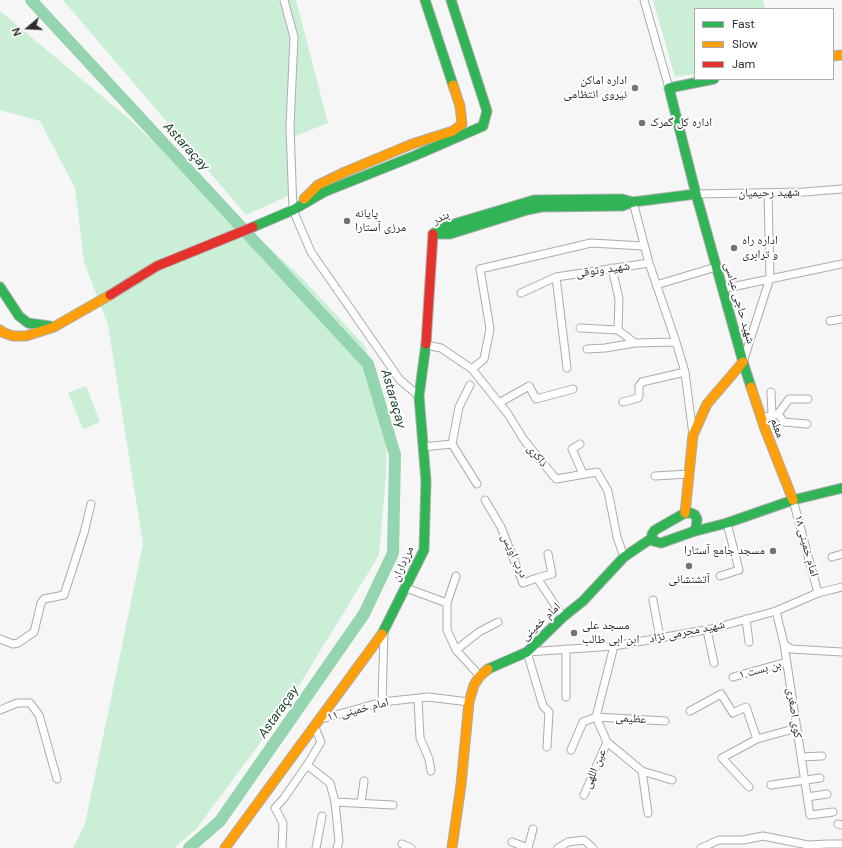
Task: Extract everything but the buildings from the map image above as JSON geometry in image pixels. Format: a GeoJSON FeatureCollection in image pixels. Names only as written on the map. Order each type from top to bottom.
{"type":"FeatureCollection","features":[{"type":"Feature","properties":{"kind":"main road"},"geometry":{"type":"LineString","coordinates":[[293,210],[318,185],[412,144],[453,131],[462,124],[460,106],[425,0]]}},
{"type":"Feature","properties":{"kind":"main road"},"geometry":{"type":"LineString","coordinates":[[0,330],[13,336],[26,336],[54,327],[94,306],[139,276],[157,266],[293,210],[324,192],[414,156],[483,126],[487,111],[451,0]]}},
{"type":"Feature","properties":{"kind":"main road"},"geometry":{"type":"LineString","coordinates":[[669,88],[709,80]]}},
{"type":"Feature","properties":{"kind":"main road","name":"شهید حاجی عباسی"},"geometry":{"type":"LineString","coordinates":[[669,88],[696,194],[743,362],[707,404],[693,435],[685,513]]}},
{"type":"Feature","properties":{"kind":"main road","name":"بندر"},"geometry":{"type":"LineString","coordinates":[[432,234],[447,226],[534,200],[622,199],[633,202],[696,194]]}},
{"type":"Feature","properties":{"kind":"main road","name":"مرزداران"},"geometry":{"type":"LineString","coordinates":[[225,848],[384,631],[424,550],[426,481],[419,396],[426,345],[432,234]]}},
{"type":"Feature","properties":{"kind":"main road"},"geometry":{"type":"LineString","coordinates":[[0,287],[19,316],[28,323],[54,327]]}},
{"type":"Feature","properties":{"kind":"main road","name":"معلم"},"geometry":{"type":"LineString","coordinates":[[743,362],[761,418],[793,500]]}},
{"type":"Feature","properties":{"kind":"main road"},"geometry":{"type":"LineString","coordinates":[[652,538],[656,543],[661,543],[692,532],[727,523],[793,500],[842,488]]}},
{"type":"Feature","properties":{"kind":"main road"},"geometry":{"type":"LineString","coordinates":[[685,513],[695,515],[697,519],[696,529],[692,532]]}},
{"type":"Feature","properties":{"kind":"main road","name":"امام خمینی"},"geometry":{"type":"LineString","coordinates":[[480,676],[498,664],[527,652],[563,617],[591,593],[624,557],[652,538],[652,534],[655,530],[685,513]]}},
{"type":"Feature","properties":{"kind":"main road"},"geometry":{"type":"LineString","coordinates":[[452,848],[461,785],[469,702],[474,685],[480,676]]}},
{"type":"Feature","properties":{"kind":"street"},"geometry":{"type":"LineString","coordinates":[[284,0],[294,37],[290,126],[293,210],[310,252],[400,380],[419,396]]}},
{"type":"Feature","properties":{"kind":"street"},"geometry":{"type":"LineString","coordinates":[[644,0],[669,88]]}},
{"type":"Feature","properties":{"kind":"street","name":"شهید رحیمیان"},"geometry":{"type":"LineString","coordinates":[[696,194],[804,192],[842,189]]}},
{"type":"Feature","properties":{"kind":"street"},"geometry":{"type":"LineString","coordinates":[[743,362],[770,278],[768,193]]}},
{"type":"Feature","properties":{"kind":"street"},"geometry":{"type":"LineString","coordinates":[[633,202],[649,263],[685,372],[693,435]]}},
{"type":"Feature","properties":{"kind":"street"},"geometry":{"type":"LineString","coordinates":[[472,369],[484,359],[490,329],[480,268],[591,243],[644,246]]}},
{"type":"Feature","properties":{"kind":"street","name":"شهید وثوقی"},"geometry":{"type":"LineString","coordinates":[[521,293],[556,277],[649,263]]}},
{"type":"Feature","properties":{"kind":"street"},"geometry":{"type":"LineString","coordinates":[[722,289],[842,264]]}},
{"type":"Feature","properties":{"kind":"street"},"geometry":{"type":"LineString","coordinates":[[656,285],[716,267]]}},
{"type":"Feature","properties":{"kind":"street"},"geometry":{"type":"LineString","coordinates":[[612,268],[619,300],[618,330]]}},
{"type":"Feature","properties":{"kind":"street"},"geometry":{"type":"LineString","coordinates":[[556,277],[567,368]]}},
{"type":"Feature","properties":{"kind":"street"},"geometry":{"type":"LineString","coordinates":[[830,321],[842,319]]}},
{"type":"Feature","properties":{"kind":"street"},"geometry":{"type":"LineString","coordinates":[[580,328],[618,330],[635,343]]}},
{"type":"Feature","properties":{"kind":"street"},"geometry":{"type":"LineString","coordinates":[[587,349],[605,348],[635,343],[676,342]]}},
{"type":"Feature","properties":{"kind":"street","name":"ذاکری"},"geometry":{"type":"LineString","coordinates":[[426,345],[441,348],[472,369],[508,414],[524,440],[556,479],[597,472],[608,491],[617,537],[624,557]]}},
{"type":"Feature","properties":{"kind":"street"},"geometry":{"type":"LineString","coordinates":[[623,402],[638,398],[640,396],[639,386],[642,382],[685,372]]}},
{"type":"Feature","properties":{"kind":"street"},"geometry":{"type":"LineString","coordinates":[[470,385],[459,407],[452,444],[477,484]]}},
{"type":"Feature","properties":{"kind":"street"},"geometry":{"type":"LineString","coordinates":[[499,403],[530,386],[536,399],[573,389]]}},
{"type":"Feature","properties":{"kind":"street"},"geometry":{"type":"LineString","coordinates":[[771,392],[775,414],[784,422],[807,424]]}},
{"type":"Feature","properties":{"kind":"street"},"geometry":{"type":"LineString","coordinates":[[761,418],[775,414],[789,399],[808,399]]}},
{"type":"Feature","properties":{"kind":"street"},"geometry":{"type":"LineString","coordinates":[[423,447],[452,444]]}},
{"type":"Feature","properties":{"kind":"street"},"geometry":{"type":"LineString","coordinates":[[580,444],[572,449],[583,474]]}},
{"type":"Feature","properties":{"kind":"street"},"geometry":{"type":"LineString","coordinates":[[655,476],[689,474]]}},
{"type":"Feature","properties":{"kind":"street","name":"درب اویس"},"geometry":{"type":"LineString","coordinates":[[485,500],[501,527],[523,583],[537,578],[563,617]]}},
{"type":"Feature","properties":{"kind":"street","name":"امام خمینی ۱۸"},"geometry":{"type":"LineString","coordinates":[[793,500],[818,593]]}},
{"type":"Feature","properties":{"kind":"street"},"geometry":{"type":"LineString","coordinates":[[0,639],[13,644],[18,643],[34,632],[41,603],[44,599],[61,596],[66,592],[91,504]]}},
{"type":"Feature","properties":{"kind":"street"},"geometry":{"type":"LineString","coordinates":[[720,576],[739,570],[727,523]]}},
{"type":"Feature","properties":{"kind":"street"},"geometry":{"type":"LineString","coordinates":[[537,578],[552,574],[548,554]]}},
{"type":"Feature","properties":{"kind":"street"},"geometry":{"type":"LineString","coordinates":[[832,557],[842,554]]}},
{"type":"Feature","properties":{"kind":"street"},"geometry":{"type":"LineString","coordinates":[[456,576],[447,603],[447,630],[456,650],[480,676]]}},
{"type":"Feature","properties":{"kind":"street","name":"شهید محرمی نژاد"},"geometry":{"type":"LineString","coordinates":[[527,652],[614,646],[706,630],[776,611],[818,593],[842,587]]}},
{"type":"Feature","properties":{"kind":"street"},"geometry":{"type":"LineString","coordinates":[[406,588],[447,603]]}},
{"type":"Feature","properties":{"kind":"street"},"geometry":{"type":"LineString","coordinates":[[653,600],[660,638]]}},
{"type":"Feature","properties":{"kind":"street","name":"کوی اصغری"},"geometry":{"type":"LineString","coordinates":[[776,611],[784,644],[810,815],[833,812]]}},
{"type":"Feature","properties":{"kind":"street"},"geometry":{"type":"LineString","coordinates":[[746,619],[748,642]]}},
{"type":"Feature","properties":{"kind":"street"},"geometry":{"type":"LineString","coordinates":[[456,650],[479,632],[498,622]]}},
{"type":"Feature","properties":{"kind":"street"},"geometry":{"type":"LineString","coordinates":[[706,630],[714,663]]}},
{"type":"Feature","properties":{"kind":"street"},"geometry":{"type":"LineString","coordinates":[[382,702],[384,631]]}},
{"type":"Feature","properties":{"kind":"street"},"geometry":{"type":"LineString","coordinates":[[784,644],[791,649],[842,652]]}},
{"type":"Feature","properties":{"kind":"street"},"geometry":{"type":"LineString","coordinates":[[614,646],[596,717],[607,742],[642,771],[672,780]]}},
{"type":"Feature","properties":{"kind":"street"},"geometry":{"type":"LineString","coordinates":[[566,649],[566,697]]}},
{"type":"Feature","properties":{"kind":"street"},"geometry":{"type":"LineString","coordinates":[[527,652],[543,706],[549,712],[547,747]]}},
{"type":"Feature","properties":{"kind":"street","name":"بن بست ۱"},"geometry":{"type":"LineString","coordinates":[[733,677],[787,662]]}},
{"type":"Feature","properties":{"kind":"street"},"geometry":{"type":"LineString","coordinates":[[690,710],[721,694],[733,713],[746,707],[757,739]]}},
{"type":"Feature","properties":{"kind":"street","name":"امام خمینی ۱۱"},"geometry":{"type":"LineString","coordinates":[[316,723],[382,702],[428,697],[469,702]]}},
{"type":"Feature","properties":{"kind":"street"},"geometry":{"type":"LineString","coordinates":[[418,699],[420,738],[429,759],[431,771]]}},
{"type":"Feature","properties":{"kind":"street"},"geometry":{"type":"LineString","coordinates":[[0,710],[17,703],[30,703],[39,715],[57,778]]}},
{"type":"Feature","properties":{"kind":"street"},"geometry":{"type":"LineString","coordinates":[[572,750],[583,722],[596,717]]}},
{"type":"Feature","properties":{"kind":"street","name":"عظیمی"},"geometry":{"type":"LineString","coordinates":[[596,717],[666,721]]}},
{"type":"Feature","properties":{"kind":"street"},"geometry":{"type":"LineString","coordinates":[[282,848],[283,823],[275,808],[284,798],[307,765],[321,742],[316,723]]}},
{"type":"Feature","properties":{"kind":"street"},"geometry":{"type":"LineString","coordinates":[[749,788],[722,758],[757,739],[797,728]]}},
{"type":"Feature","properties":{"kind":"street","name":"عین اللهی"},"geometry":{"type":"LineString","coordinates":[[584,795],[607,742]]}},
{"type":"Feature","properties":{"kind":"street"},"geometry":{"type":"LineString","coordinates":[[801,757],[822,756]]}},
{"type":"Feature","properties":{"kind":"street"},"geometry":{"type":"LineString","coordinates":[[307,765],[330,783],[335,802],[339,841],[337,848]]}},
{"type":"Feature","properties":{"kind":"street"},"geometry":{"type":"LineString","coordinates":[[642,771],[648,813]]}},
{"type":"Feature","properties":{"kind":"street"},"geometry":{"type":"LineString","coordinates":[[771,785],[820,778]]}},
{"type":"Feature","properties":{"kind":"street"},"geometry":{"type":"LineString","coordinates":[[361,803],[364,781]]}},
{"type":"Feature","properties":{"kind":"street"},"geometry":{"type":"LineString","coordinates":[[807,798],[827,794]]}},
{"type":"Feature","properties":{"kind":"street"},"geometry":{"type":"LineString","coordinates":[[335,802],[393,805]]}},
{"type":"Feature","properties":{"kind":"street"},"geometry":{"type":"LineString","coordinates":[[316,848],[322,816]]}},
{"type":"Feature","properties":{"kind":"street"},"geometry":{"type":"LineString","coordinates":[[512,842],[528,848],[533,829]]}},
{"type":"Feature","properties":{"kind":"street"},"geometry":{"type":"LineString","coordinates":[[701,848],[719,840],[742,840],[763,836],[796,845],[842,844]]}},
{"type":"Feature","properties":{"kind":"street"},"geometry":{"type":"LineString","coordinates":[[558,848],[568,842],[584,840],[593,848]]}},
{"type":"Feature","properties":{"kind":"street"},"geometry":{"type":"LineString","coordinates":[[402,844],[411,848]]}},
{"type":"Feature","properties":{"kind":"green space"},"geometry":{"type":"Polygon","coordinates":[[[63,0],[296,0],[328,123],[295,136],[290,195],[246,215],[63,0]]]}},
{"type":"Feature","properties":{"kind":"green space"},"geometry":{"type":"Polygon","coordinates":[[[653,0],[763,0],[765,8],[694,8],[694,74],[675,77],[653,0]]]}},
{"type":"Feature","properties":{"kind":"green space"},"geometry":{"type":"Polygon","coordinates":[[[0,11],[128,118],[301,277],[365,346],[387,414],[386,476],[379,555],[281,715],[197,828],[174,848],[73,848],[85,824],[143,544],[108,325],[84,262],[75,188],[40,121],[0,110],[0,11]]]}},
{"type":"Feature","properties":{"kind":"green space"},"geometry":{"type":"Polygon","coordinates":[[[86,386],[100,422],[83,429],[68,393],[86,386]]]}},
{"type":"Feature","properties":{"kind":"waterway","name":"Astaraçay"},"geometry":{"type":"LineString","coordinates":[[31,0],[368,364],[395,455],[393,553],[364,614],[220,821],[189,848]]}},
{"type":"Feature","properties":{"kind":"traffic: fast"},"geometry":{"type":"LineString","coordinates":[[425,0],[453,85]]}},
{"type":"Feature","properties":{"kind":"traffic: fast"},"geometry":{"type":"LineString","coordinates":[[253,227],[293,210],[324,192],[414,156],[483,126],[487,111],[451,0]]}},
{"type":"Feature","properties":{"kind":"traffic: fast"},"geometry":{"type":"LineString","coordinates":[[709,80],[669,88],[696,194],[751,387]]}},
{"type":"Feature","properties":{"kind":"traffic: fast"},"geometry":{"type":"LineString","coordinates":[[433,234],[450,234],[541,207],[622,206],[633,202],[696,194]]}},
{"type":"Feature","properties":{"kind":"traffic: fast"},"geometry":{"type":"LineString","coordinates":[[434,233],[447,226],[534,200],[622,199],[633,202]]}},
{"type":"Feature","properties":{"kind":"traffic: fast"},"geometry":{"type":"LineString","coordinates":[[0,287],[19,316],[28,323],[50,326]]}},
{"type":"Feature","properties":{"kind":"traffic: fast"},"geometry":{"type":"LineString","coordinates":[[382,634],[424,550],[426,481],[419,396],[426,344]]}},
{"type":"Feature","properties":{"kind":"traffic: fast"},"geometry":{"type":"LineString","coordinates":[[692,532],[727,523],[793,500],[842,488]]}},
{"type":"Feature","properties":{"kind":"traffic: fast"},"geometry":{"type":"LineString","coordinates":[[685,513],[695,515],[697,519],[696,529],[692,532],[661,543],[653,541],[652,534],[655,530],[685,513]]}},
{"type":"Feature","properties":{"kind":"traffic: fast"},"geometry":{"type":"LineString","coordinates":[[488,669],[527,652],[563,617],[583,601],[624,557],[652,538]]}},
{"type":"Feature","properties":{"kind":"traffic: slow"},"geometry":{"type":"LineString","coordinates":[[834,56],[842,55]]}},
{"type":"Feature","properties":{"kind":"traffic: slow"},"geometry":{"type":"LineString","coordinates":[[304,199],[318,185],[345,172],[412,144],[453,131],[462,124],[460,106],[453,85]]}},
{"type":"Feature","properties":{"kind":"traffic: slow"},"geometry":{"type":"LineString","coordinates":[[0,330],[13,336],[26,336],[54,327],[110,295]]}},
{"type":"Feature","properties":{"kind":"traffic: slow"},"geometry":{"type":"LineString","coordinates":[[685,513],[693,435],[707,404],[743,362]]}},
{"type":"Feature","properties":{"kind":"traffic: slow"},"geometry":{"type":"LineString","coordinates":[[751,387],[765,429],[793,500]]}},
{"type":"Feature","properties":{"kind":"traffic: slow"},"geometry":{"type":"LineString","coordinates":[[225,848],[382,634]]}},
{"type":"Feature","properties":{"kind":"traffic: slow"},"geometry":{"type":"LineString","coordinates":[[452,848],[461,785],[469,702],[474,685],[480,676],[488,669]]}},
{"type":"Feature","properties":{"kind":"traffic: jam"},"geometry":{"type":"LineString","coordinates":[[110,295],[157,266],[253,227]]}},
{"type":"Feature","properties":{"kind":"traffic: jam"},"geometry":{"type":"LineString","coordinates":[[426,344],[433,234]]}},
{"type":"Feature","properties":{"kind":"place","name":"اداره اماکن نیروی انتظامی"},"geometry":{"type":"Point","coordinates":[635,88]}},
{"type":"Feature","properties":{"kind":"place","name":"اداره کل گمرک"},"geometry":{"type":"Point","coordinates":[642,123]}},
{"type":"Feature","properties":{"kind":"place","name":"پایانه مرزی آستارا"},"geometry":{"type":"Point","coordinates":[347,221]}},
{"type":"Feature","properties":{"kind":"place","name":"اداره راه و ترابری"},"geometry":{"type":"Point","coordinates":[734,248]}},
{"type":"Feature","properties":{"kind":"place","name":"مسجد جامع آستارا"},"geometry":{"type":"Point","coordinates":[773,551]}},
{"type":"Feature","properties":{"kind":"place","name":"آتشنشانی"},"geometry":{"type":"Point","coordinates":[689,566]}},
{"type":"Feature","properties":{"kind":"place","name":"مسجد علی ابن ابی طالب"},"geometry":{"type":"Point","coordinates":[574,633]}}]}
